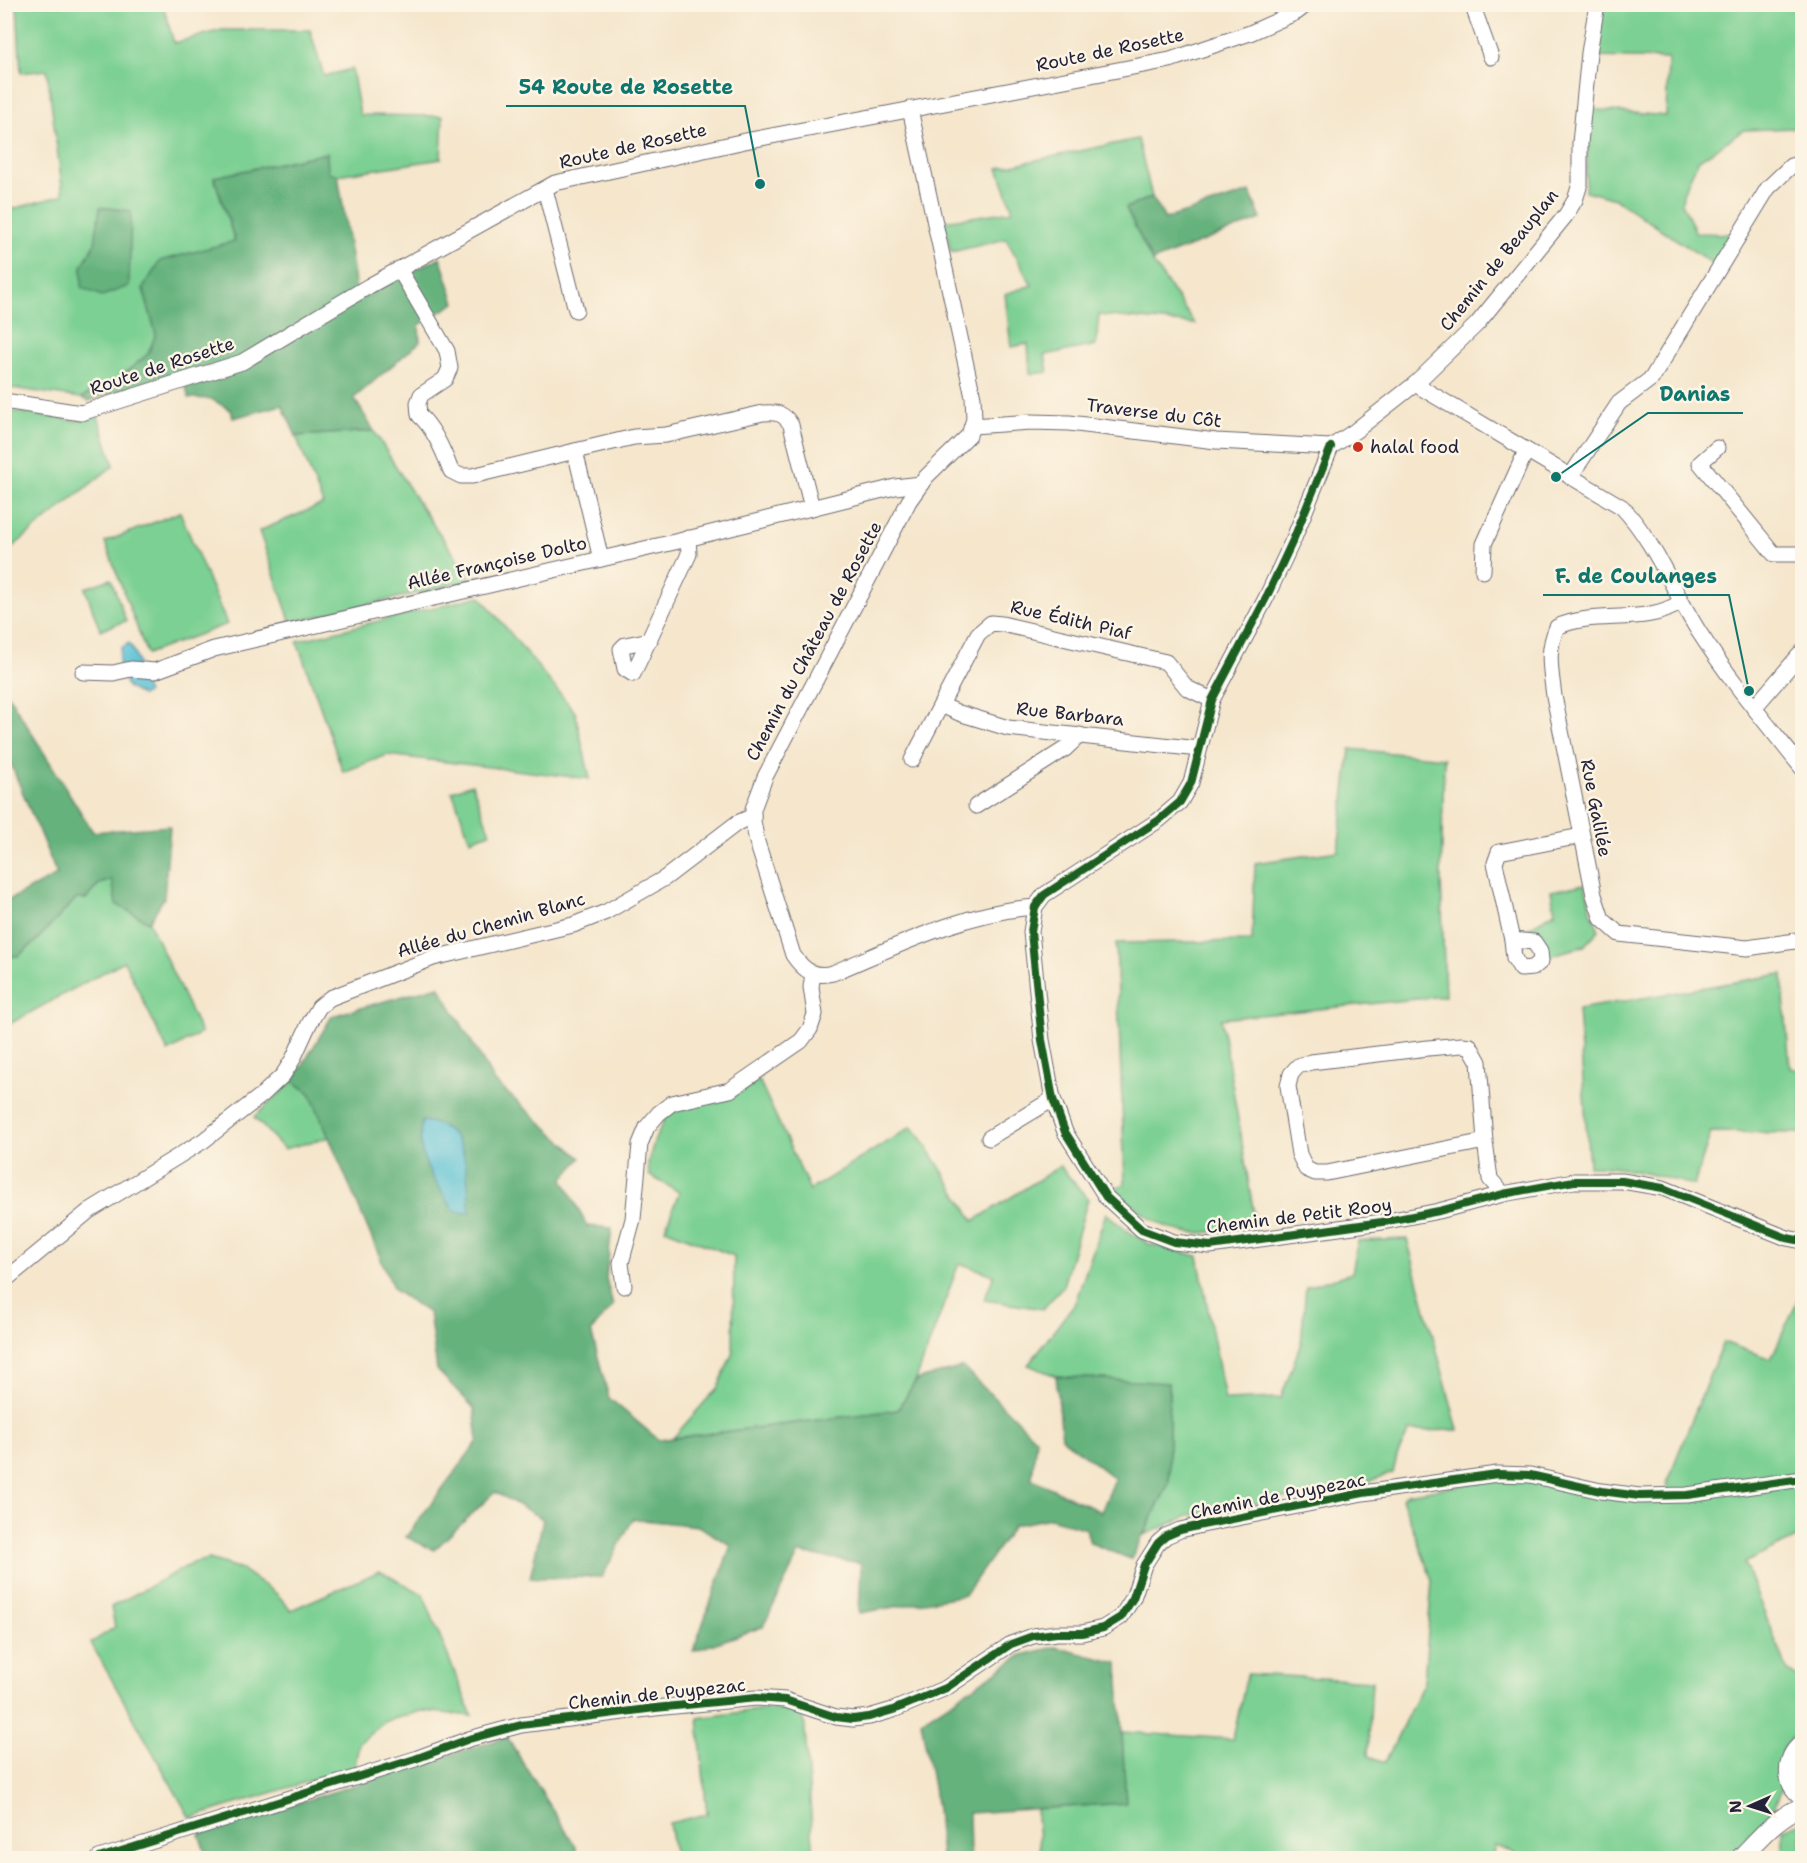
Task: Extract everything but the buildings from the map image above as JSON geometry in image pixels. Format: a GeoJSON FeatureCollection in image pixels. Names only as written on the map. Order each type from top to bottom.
{"type":"FeatureCollection","features":[{"type":"Feature","properties":{"kind":"main road"},"geometry":{"type":"LineString","coordinates":[[1770,1827],[1784,1802],[1790,1780],[1789,1764],[1793,1754],[1803,1744]]}},
{"type":"Feature","properties":{"kind":"main road"},"geometry":{"type":"LineString","coordinates":[[1790,1780],[1803,1796]]}},
{"type":"Feature","properties":{"kind":"main road"},"geometry":{"type":"LineString","coordinates":[[1740,1858],[1770,1827],[1793,1810],[1803,1807]]}},
{"type":"Feature","properties":{"kind":"street","name":"Route de Rosette"},"geometry":{"type":"LineString","coordinates":[[4,401],[81,413],[242,362],[399,269],[555,183],[734,143],[1170,60],[1250,33],[1297,12],[1307,4]]}},
{"type":"Feature","properties":{"kind":"street"},"geometry":{"type":"LineString","coordinates":[[1472,4],[1491,57]]}},
{"type":"Feature","properties":{"kind":"street","name":"Chemin de Beauplan"},"geometry":{"type":"LineString","coordinates":[[1331,447],[1415,384],[1477,324],[1566,215],[1575,200],[1580,184],[1580,143],[1589,53],[1597,4]]}},
{"type":"Feature","properties":{"kind":"street"},"geometry":{"type":"LineString","coordinates":[[910,109],[973,397],[972,426]]}},
{"type":"Feature","properties":{"kind":"street"},"geometry":{"type":"LineString","coordinates":[[1570,477],[1619,403],[1652,378],[1768,188],[1791,166],[1803,163]]}},
{"type":"Feature","properties":{"kind":"street"},"geometry":{"type":"LineString","coordinates":[[545,189],[576,310]]}},
{"type":"Feature","properties":{"kind":"street"},"geometry":{"type":"LineString","coordinates":[[399,269],[447,351],[450,368],[445,379],[421,395],[418,415],[427,422],[451,471],[460,477],[634,437],[658,437],[775,412],[787,418],[791,425],[812,508]]}},
{"type":"Feature","properties":{"kind":"street"},"geometry":{"type":"LineString","coordinates":[[1415,384],[1622,507],[1638,525],[1701,634],[1754,708],[1803,768]]}},
{"type":"Feature","properties":{"kind":"street","name":"Traverse du Côt"},"geometry":{"type":"LineString","coordinates":[[972,426],[1031,422],[1069,423],[1216,441],[1331,447]]}},
{"type":"Feature","properties":{"kind":"street","name":"Chemin du Château de Rosette"},"geometry":{"type":"LineString","coordinates":[[813,974],[799,964],[784,930],[757,842],[753,809],[786,736],[909,501],[921,484],[969,435],[972,426]]}},
{"type":"Feature","properties":{"kind":"street"},"geometry":{"type":"LineString","coordinates":[[624,1286],[621,1263],[633,1219],[640,1144],[647,1127],[658,1113],[672,1103],[730,1090],[801,1041],[810,1029],[815,1014],[811,987],[813,974],[833,973],[900,945],[980,917],[1012,909],[1035,907],[1044,895],[1159,820],[1180,802],[1191,783],[1212,700],[1266,598],[1294,538],[1331,447]]}},
{"type":"Feature","properties":{"kind":"street"},"geometry":{"type":"LineString","coordinates":[[1717,448],[1700,463],[1774,554],[1803,554]]}},
{"type":"Feature","properties":{"kind":"street"},"geometry":{"type":"LineString","coordinates":[[1483,571],[1484,544],[1526,450]]}},
{"type":"Feature","properties":{"kind":"street"},"geometry":{"type":"LineString","coordinates":[[575,451],[601,559]]}},
{"type":"Feature","properties":{"kind":"street","name":"Allée Françoise Dolto"},"geometry":{"type":"LineString","coordinates":[[83,672],[113,674],[132,669],[155,671],[214,649],[601,559],[895,487],[921,484]]}},
{"type":"Feature","properties":{"kind":"street"},"geometry":{"type":"LineString","coordinates":[[650,640],[689,554],[688,538]]}},
{"type":"Feature","properties":{"kind":"street","name":"Rue Galilée"},"geometry":{"type":"LineString","coordinates":[[1681,602],[1671,609],[1652,615],[1572,620],[1557,627],[1550,641],[1554,696],[1581,836],[1594,895],[1602,919],[1619,934],[1747,948],[1803,940]]}},
{"type":"Feature","properties":{"kind":"street","name":"Rue Édith Piaf"},"geometry":{"type":"LineString","coordinates":[[912,760],[978,634],[991,623],[1166,662],[1187,688],[1212,700]]}},
{"type":"Feature","properties":{"kind":"street"},"geometry":{"type":"LineString","coordinates":[[1754,708],[1803,652]]}},
{"type":"Feature","properties":{"kind":"street","name":"Rue Barbara"},"geometry":{"type":"LineString","coordinates":[[941,705],[970,717],[1008,728],[1199,749]]}},
{"type":"Feature","properties":{"kind":"street"},"geometry":{"type":"LineString","coordinates":[[976,806],[1065,749],[1080,735]]}},
{"type":"Feature","properties":{"kind":"street","name":"Allée du Chemin Blanc"},"geometry":{"type":"LineString","coordinates":[[4,1281],[89,1211],[203,1141],[261,1095],[284,1075],[319,1007],[330,998],[433,958],[573,925],[606,912],[665,878],[721,834],[753,816]]}},
{"type":"Feature","properties":{"kind":"street"},"geometry":{"type":"LineString","coordinates":[[1512,940],[1495,863],[1499,852],[1581,836]]}},
{"type":"Feature","properties":{"kind":"street","name":"Chemin de Petit Rooy"},"geometry":{"type":"LineString","coordinates":[[1035,907],[1031,932],[1042,1040],[1053,1099],[1065,1132],[1106,1197],[1142,1230],[1174,1242],[1210,1246],[1382,1222],[1439,1211],[1503,1194],[1574,1181],[1622,1181],[1663,1188],[1787,1238],[1803,1241]]}},
{"type":"Feature","properties":{"kind":"street"},"geometry":{"type":"LineString","coordinates":[[1485,1141],[1370,1166],[1315,1173],[1306,1169],[1299,1154],[1288,1086],[1291,1074],[1298,1066],[1311,1062],[1428,1048],[1470,1046],[1479,1062],[1490,1179],[1503,1194]]}},
{"type":"Feature","properties":{"kind":"street"},"geometry":{"type":"LineString","coordinates":[[989,1138],[1053,1099]]}},
{"type":"Feature","properties":{"kind":"street","name":"Chemin de Puypezac"},"geometry":{"type":"LineString","coordinates":[[99,1858],[415,1759],[470,1739],[521,1725],[596,1714],[756,1698],[785,1700],[836,1717],[853,1719],[885,1712],[946,1688],[1011,1644],[1033,1636],[1082,1633],[1103,1628],[1121,1617],[1133,1598],[1144,1565],[1158,1543],[1166,1536],[1180,1530],[1202,1525],[1363,1493],[1497,1474],[1530,1475],[1601,1491],[1640,1496],[1687,1495],[1803,1479]]}},
{"type":"Feature","properties":{"kind":"green space"},"geometry":{"type":"Polygon","coordinates":[[[1682,4],[1802,5],[1802,150],[1797,144],[1796,128],[1744,130],[1698,161],[1683,193],[1682,203],[1696,233],[1732,234],[1713,264],[1615,199],[1585,191],[1590,109],[1666,116],[1668,59],[1595,57],[1603,8],[1682,10],[1682,4]]]}},
{"type":"Feature","properties":{"kind":"green space"},"geometry":{"type":"Polygon","coordinates":[[[17,5],[163,5],[174,43],[222,30],[310,30],[324,76],[352,69],[360,115],[443,116],[441,159],[338,175],[327,172],[327,153],[214,177],[235,241],[143,288],[156,334],[148,354],[120,377],[81,398],[5,387],[5,211],[63,195],[47,70],[21,73],[17,5]]]}},
{"type":"Feature","properties":{"kind":"green space"},"geometry":{"type":"Polygon","coordinates":[[[1138,139],[1152,197],[1126,208],[1152,261],[1195,324],[1099,315],[1096,345],[1045,355],[1048,372],[1030,374],[1028,344],[1011,347],[1005,294],[1032,285],[1006,239],[951,252],[944,221],[1013,211],[998,168],[1138,139]]]}},
{"type":"Feature","properties":{"kind":"green space"},"geometry":{"type":"Polygon","coordinates":[[[327,153],[328,172],[338,175],[358,300],[440,257],[455,303],[419,325],[420,342],[354,398],[374,431],[296,436],[282,405],[233,418],[231,410],[211,399],[189,398],[181,371],[89,401],[81,398],[120,377],[148,354],[156,334],[143,288],[160,261],[235,241],[214,177],[327,153]]]}},
{"type":"Feature","properties":{"kind":"green space"},"geometry":{"type":"Polygon","coordinates":[[[1250,192],[1261,219],[1152,261],[1126,208],[1152,197],[1165,219],[1250,192]]]}},
{"type":"Feature","properties":{"kind":"green space"},"geometry":{"type":"Polygon","coordinates":[[[100,207],[131,211],[129,286],[102,296],[82,288],[82,266],[95,243],[100,207]]]}},
{"type":"Feature","properties":{"kind":"green space"},"geometry":{"type":"Polygon","coordinates":[[[5,410],[77,421],[98,417],[114,465],[5,553],[5,410]]]}},
{"type":"Feature","properties":{"kind":"green space"},"geometry":{"type":"Polygon","coordinates":[[[374,431],[419,504],[472,580],[291,623],[259,531],[323,504],[296,436],[374,431]]]}},
{"type":"Feature","properties":{"kind":"green space"},"geometry":{"type":"Polygon","coordinates":[[[180,512],[227,624],[147,654],[105,542],[180,512]]]}},
{"type":"Feature","properties":{"kind":"green space"},"geometry":{"type":"Polygon","coordinates":[[[111,579],[126,621],[100,630],[85,588],[111,579]]]}},
{"type":"Feature","properties":{"kind":"green space"},"geometry":{"type":"Polygon","coordinates":[[[480,596],[575,712],[590,779],[387,755],[343,772],[297,641],[480,596]]]}},
{"type":"Feature","properties":{"kind":"green space"},"geometry":{"type":"Polygon","coordinates":[[[5,690],[93,832],[170,826],[164,898],[149,922],[116,904],[112,880],[99,884],[86,899],[76,899],[34,943],[18,956],[5,957],[5,902],[57,875],[5,750],[5,690]]]}},
{"type":"Feature","properties":{"kind":"green space"},"geometry":{"type":"Polygon","coordinates":[[[1350,749],[1444,758],[1441,879],[1445,996],[1221,1019],[1256,1226],[1203,1233],[1172,1229],[1151,1218],[1114,1189],[1125,1184],[1116,943],[1252,941],[1255,863],[1338,851],[1350,749]]]}},
{"type":"Feature","properties":{"kind":"green space"},"geometry":{"type":"Polygon","coordinates":[[[472,784],[490,833],[470,840],[452,791],[472,784]]]}},
{"type":"Feature","properties":{"kind":"green space"},"geometry":{"type":"Polygon","coordinates":[[[113,879],[116,904],[149,922],[201,1033],[168,1052],[124,961],[6,1026],[5,957],[18,956],[34,943],[76,899],[86,899],[99,884],[113,879]]]}},
{"type":"Feature","properties":{"kind":"green space"},"geometry":{"type":"Polygon","coordinates":[[[1585,884],[1592,914],[1599,930],[1584,946],[1545,957],[1537,946],[1519,933],[1555,912],[1551,891],[1585,884]]]}},
{"type":"Feature","properties":{"kind":"green space"},"geometry":{"type":"Polygon","coordinates":[[[1782,974],[1790,1068],[1802,1071],[1802,1137],[1800,1133],[1711,1132],[1694,1185],[1629,1170],[1589,1166],[1578,1009],[1782,974]]]}},
{"type":"Feature","properties":{"kind":"green space"},"geometry":{"type":"Polygon","coordinates":[[[439,986],[495,1082],[581,1158],[563,1179],[587,1226],[612,1228],[606,1278],[613,1306],[591,1331],[609,1398],[659,1440],[898,1410],[916,1380],[963,1367],[1036,1439],[1032,1479],[1101,1512],[1115,1479],[1062,1438],[1056,1376],[1169,1383],[1169,1483],[1131,1559],[1090,1543],[1086,1529],[1051,1518],[1014,1525],[965,1595],[859,1613],[861,1563],[799,1553],[763,1627],[693,1651],[731,1545],[698,1526],[633,1519],[602,1577],[530,1578],[543,1519],[495,1492],[434,1550],[406,1537],[478,1441],[474,1408],[437,1370],[429,1313],[394,1290],[310,1093],[293,1081],[332,1016],[439,986]]]}},
{"type":"Feature","properties":{"kind":"green space"},"geometry":{"type":"Polygon","coordinates":[[[759,1080],[810,1190],[911,1127],[920,1136],[974,1221],[1060,1166],[1088,1199],[1063,1286],[1043,1309],[984,1300],[994,1275],[959,1263],[916,1380],[898,1410],[673,1438],[718,1387],[733,1352],[734,1256],[665,1229],[679,1192],[649,1175],[648,1163],[664,1120],[673,1112],[691,1104],[731,1097],[759,1080]]]}},
{"type":"Feature","properties":{"kind":"green space"},"geometry":{"type":"Polygon","coordinates":[[[293,1081],[310,1093],[330,1137],[284,1149],[254,1117],[293,1081]]]}},
{"type":"Feature","properties":{"kind":"green space"},"geometry":{"type":"Polygon","coordinates":[[[1106,1213],[1126,1230],[1149,1244],[1198,1256],[1225,1400],[1281,1398],[1301,1343],[1306,1287],[1352,1273],[1358,1241],[1407,1239],[1458,1430],[1409,1431],[1397,1456],[1393,1473],[1360,1484],[1188,1516],[1144,1535],[1169,1483],[1169,1384],[1056,1376],[1028,1365],[1075,1303],[1106,1213]]]}},
{"type":"Feature","properties":{"kind":"green space"},"geometry":{"type":"Polygon","coordinates":[[[1802,1290],[1802,1540],[1796,1538],[1744,1563],[1788,1671],[1802,1680],[1802,1731],[1791,1738],[1782,1753],[1782,1787],[1775,1805],[1758,1829],[1730,1858],[1528,1858],[1495,1846],[1492,1858],[1041,1858],[1036,1809],[1125,1803],[1122,1732],[1233,1739],[1247,1674],[1372,1681],[1368,1756],[1385,1762],[1424,1682],[1432,1580],[1402,1499],[1407,1494],[1486,1481],[1529,1481],[1668,1501],[1667,1482],[1723,1342],[1771,1359],[1802,1290]]]}},
{"type":"Feature","properties":{"kind":"green space"},"geometry":{"type":"Polygon","coordinates":[[[209,1559],[241,1569],[277,1594],[291,1610],[380,1571],[423,1594],[472,1716],[422,1711],[386,1721],[359,1743],[355,1767],[190,1818],[91,1643],[115,1627],[111,1607],[193,1563],[209,1559]]]}},
{"type":"Feature","properties":{"kind":"green space"},"geometry":{"type":"Polygon","coordinates":[[[1055,1647],[1118,1663],[1126,1803],[969,1813],[970,1858],[941,1858],[937,1809],[921,1721],[1022,1655],[1055,1647]]]}},
{"type":"Feature","properties":{"kind":"green space"},"geometry":{"type":"Polygon","coordinates":[[[765,1709],[785,1710],[804,1716],[814,1858],[675,1858],[669,1823],[707,1814],[698,1718],[765,1709]]]}},
{"type":"Feature","properties":{"kind":"green space"},"geometry":{"type":"Polygon","coordinates":[[[507,1737],[576,1847],[577,1858],[207,1858],[199,1834],[507,1737]]]}},
{"type":"Feature","properties":{"kind":"green space"},"geometry":{"type":"Polygon","coordinates":[[[1802,1822],[1802,1858],[1783,1858],[1783,1829],[1802,1822]]]}},
{"type":"Feature","properties":{"kind":"water"},"geometry":{"type":"Polygon","coordinates":[[[129,643],[139,666],[120,667],[121,648],[129,643]]]}},
{"type":"Feature","properties":{"kind":"water"},"geometry":{"type":"Polygon","coordinates":[[[139,674],[145,683],[147,693],[142,696],[127,687],[123,676],[139,674]]]}},
{"type":"Feature","properties":{"kind":"water"},"geometry":{"type":"Polygon","coordinates":[[[422,1121],[438,1125],[450,1132],[458,1142],[466,1168],[470,1213],[455,1212],[428,1170],[421,1147],[422,1121]]]}},
{"type":"Feature","properties":{"kind":"cycle path"},"geometry":{"type":"LineString","coordinates":[[1331,447],[1294,538],[1266,598],[1212,700],[1191,783],[1180,802],[1159,820],[1044,895],[1035,907],[1031,932],[1042,1040],[1053,1099],[1065,1132],[1106,1197],[1142,1230],[1174,1242],[1210,1246],[1382,1222],[1439,1211],[1503,1194],[1574,1181],[1622,1181],[1663,1188],[1787,1238],[1802,1241]]}},
{"type":"Feature","properties":{"kind":"cycle path"},"geometry":{"type":"LineString","coordinates":[[99,1858],[415,1759],[469,1739],[521,1725],[756,1698],[785,1700],[836,1717],[853,1719],[893,1710],[946,1688],[1011,1644],[1033,1636],[1082,1633],[1103,1628],[1121,1617],[1133,1598],[1144,1565],[1158,1543],[1166,1536],[1180,1530],[1202,1525],[1363,1493],[1497,1474],[1530,1475],[1601,1491],[1640,1496],[1687,1495],[1802,1479]]}},
{"type":"Feature","properties":{"kind":"place","name":"54 Route de Rosette"},"geometry":{"type":"Point","coordinates":[760,184]}},
{"type":"Feature","properties":{"kind":"place","name":"halal food"},"geometry":{"type":"Point","coordinates":[1358,447]}},
{"type":"Feature","properties":{"kind":"place","name":"Danias"},"geometry":{"type":"Point","coordinates":[1556,477]}},
{"type":"Feature","properties":{"kind":"place","name":"F. de Coulanges"},"geometry":{"type":"Point","coordinates":[1749,691]}}]}
